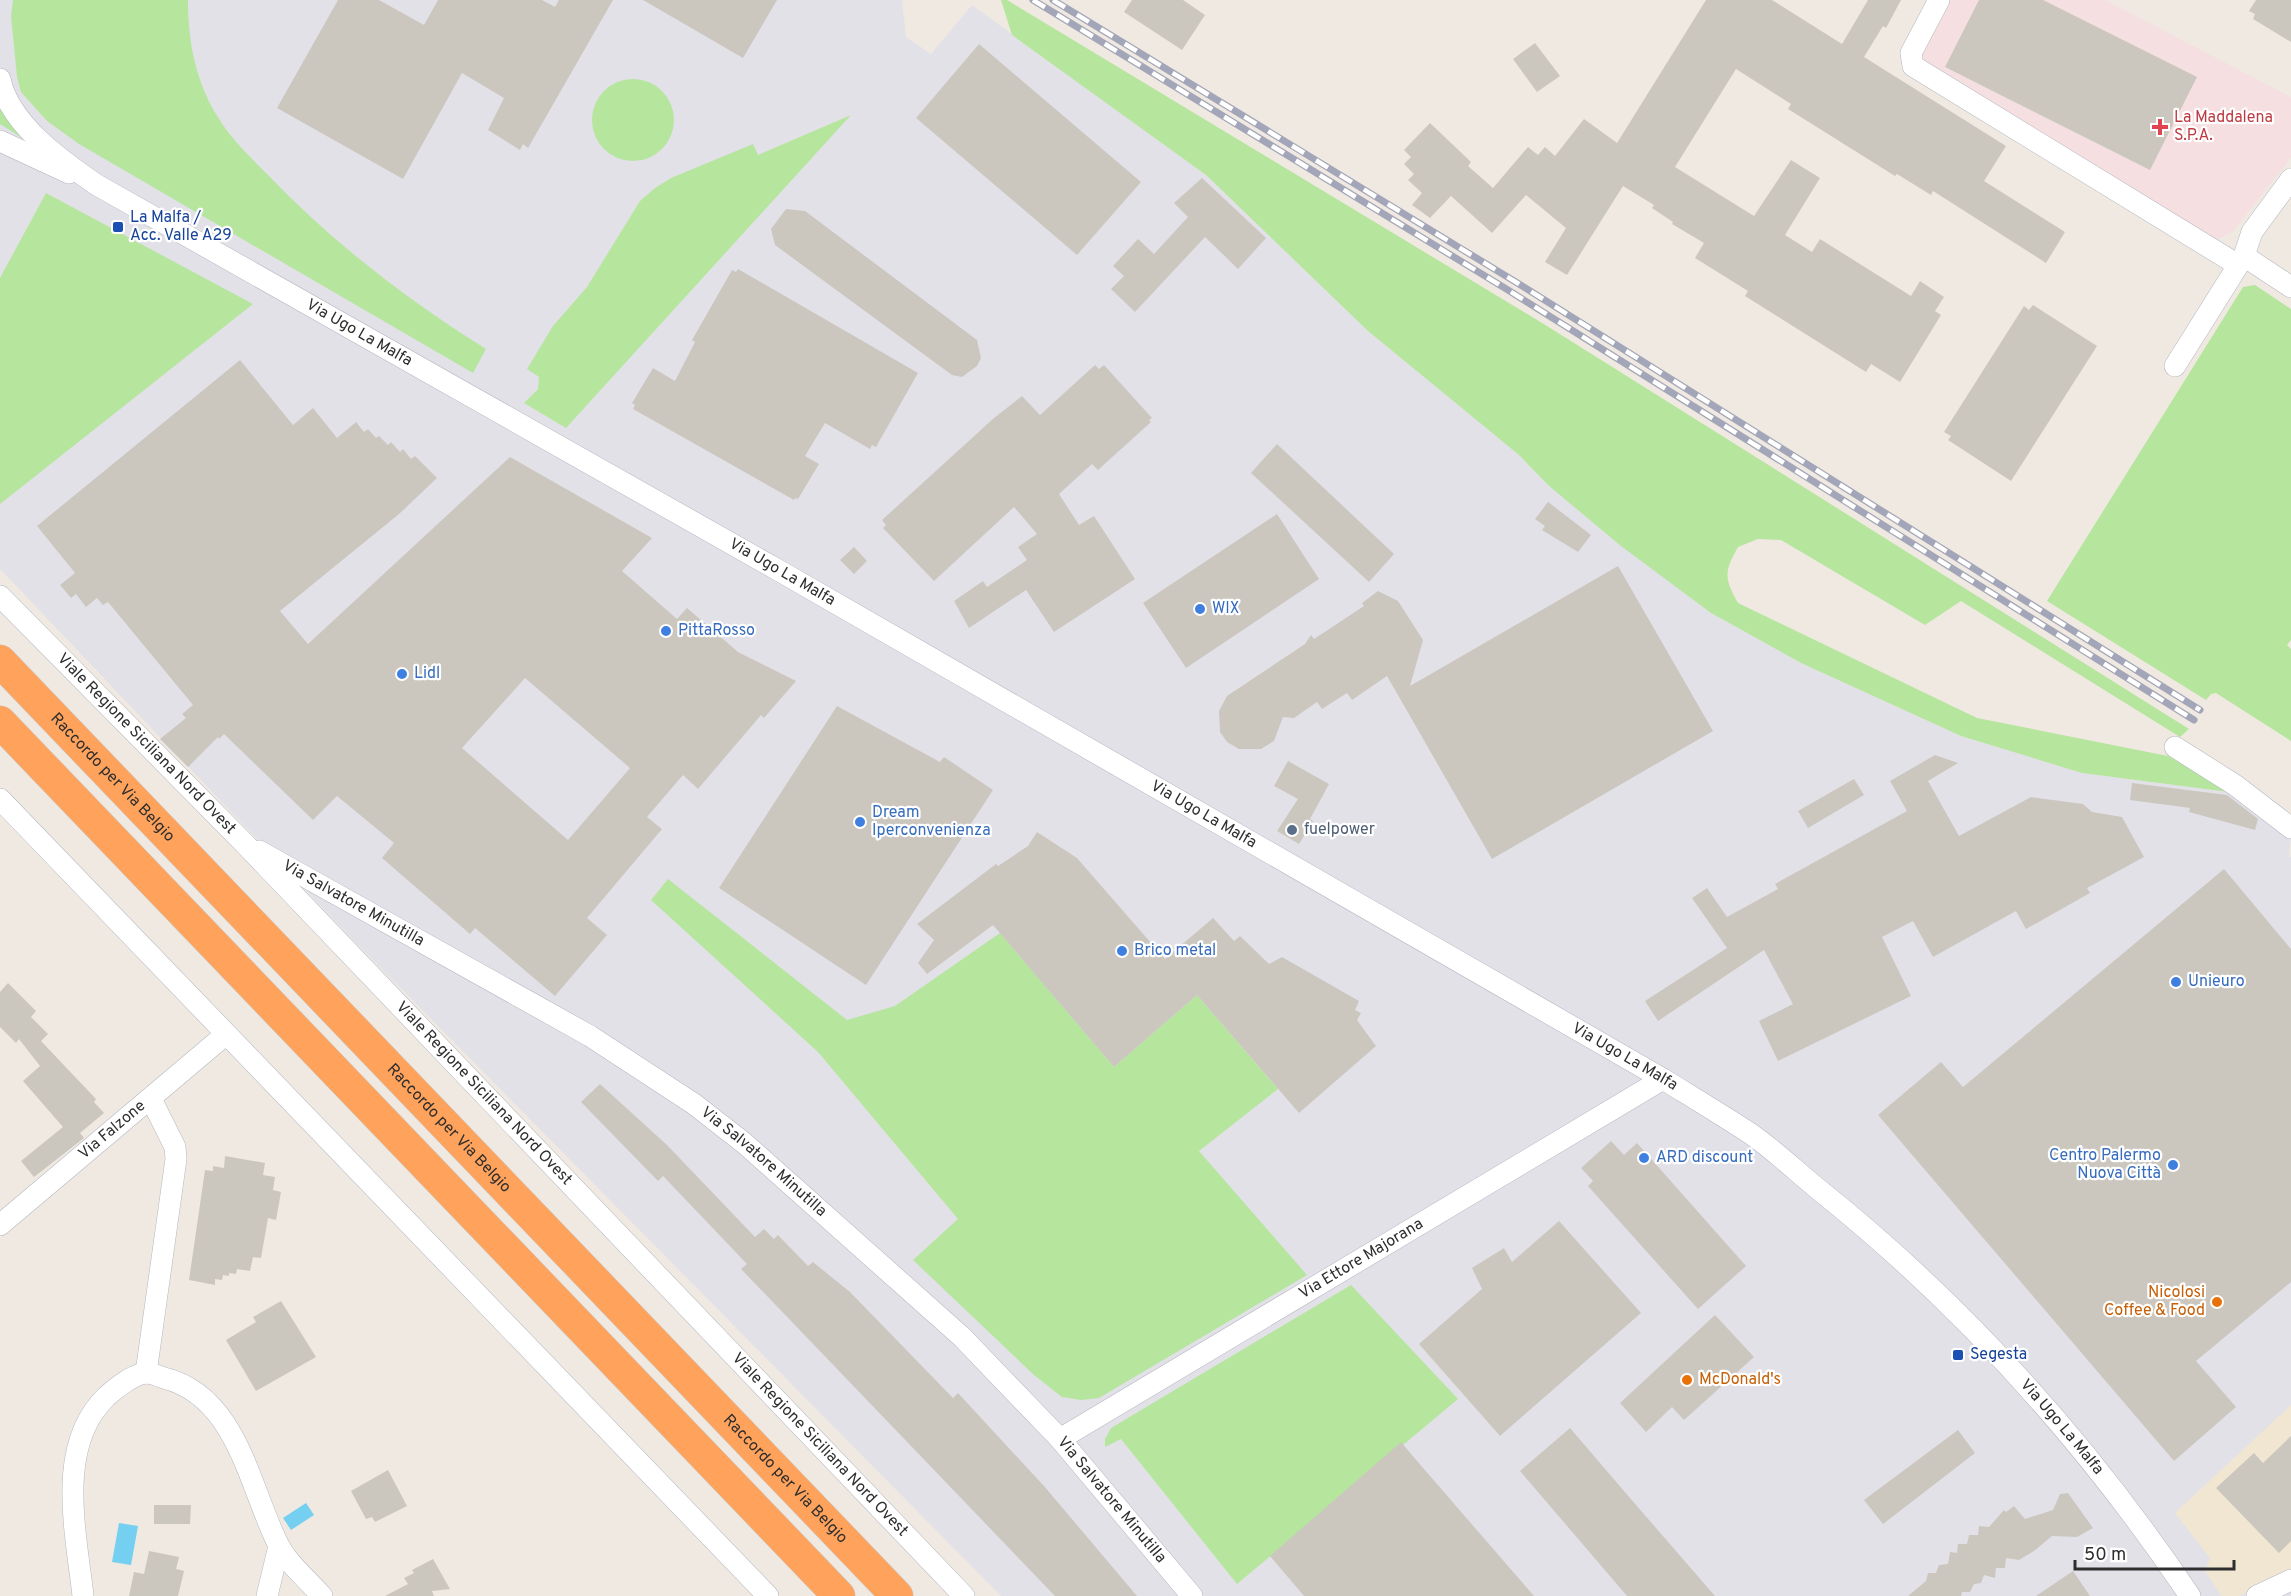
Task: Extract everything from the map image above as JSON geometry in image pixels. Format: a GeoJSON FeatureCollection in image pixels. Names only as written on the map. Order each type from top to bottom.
{"type":"FeatureCollection","features":[{"type":"Feature","properties":{"kind":"highway","name":"Raccordo per Via Belgio"},"geometry":{"type":"LineString","coordinates":[[0,661],[897,1596]]}},
{"type":"Feature","properties":{"kind":"highway"},"geometry":{"type":"LineString","coordinates":[[0,722],[839,1596]]}},
{"type":"Feature","properties":{"kind":"street"},"geometry":{"type":"LineString","coordinates":[[1939,0],[1911,52],[1913,66],[2241,261],[2291,287]]}},
{"type":"Feature","properties":{"kind":"street","name":"Via Ugo La Malfa"},"geometry":{"type":"LineString","coordinates":[[0,79],[8,103],[18,118],[64,163],[98,185],[778,570],[1663,1079],[1753,1136],[1905,1262],[1958,1311],[2076,1444],[2190,1596]]}},
{"type":"Feature","properties":{"kind":"street","name":"Via Ugo La Malfa"},"geometry":{"type":"LineString","coordinates":[[0,141],[42,162],[98,185]]}},
{"type":"Feature","properties":{"kind":"street"},"geometry":{"type":"LineString","coordinates":[[2175,366],[2241,261],[2252,232],[2291,180]]}},
{"type":"Feature","properties":{"kind":"street","name":"Viale Regione Siciliana Nord Ovest"},"geometry":{"type":"LineString","coordinates":[[0,596],[244,843],[964,1596]]}},
{"type":"Feature","properties":{"kind":"street"},"geometry":{"type":"LineString","coordinates":[[2175,747],[2235,785],[2291,828]]}},
{"type":"Feature","properties":{"kind":"street"},"geometry":{"type":"LineString","coordinates":[[0,799],[768,1596]]}},
{"type":"Feature","properties":{"kind":"street","name":"Via Salvatore Minutilla"},"geometry":{"type":"LineString","coordinates":[[244,843],[347,898],[590,1036],[694,1104],[789,1181],[962,1337],[1060,1439],[1192,1596]]}},
{"type":"Feature","properties":{"kind":"street","name":"Via Falzone"},"geometry":{"type":"LineString","coordinates":[[0,1225],[225,1035]]}},
{"type":"Feature","properties":{"kind":"street","name":"Via Ettore Majorana"},"geometry":{"type":"LineString","coordinates":[[1060,1439],[1663,1079]]}},
{"type":"Feature","properties":{"kind":"street"},"geometry":{"type":"LineString","coordinates":[[146,1373],[176,1159],[175,1147],[152,1099]]}},
{"type":"Feature","properties":{"kind":"street"},"geometry":{"type":"LineString","coordinates":[[83,1596],[73,1506],[77,1457],[85,1422],[117,1387],[146,1373],[183,1382],[211,1407],[228,1427],[246,1463],[279,1546],[322,1596]]}},
{"type":"Feature","properties":{"kind":"street"},"geometry":{"type":"LineString","coordinates":[[267,1596],[279,1546]]}},
{"type":"Feature","properties":{"kind":"street"},"geometry":{"type":"LineString","coordinates":[[2257,1596],[2291,1580]]}},
{"type":"Feature","properties":{"kind":"shaded area"},"geometry":{"type":"Polygon","coordinates":[[[0,0],[902,0],[906,37],[931,54],[972,5],[1206,175],[1368,331],[1519,455],[1548,485],[1711,613],[1801,663],[1961,736],[2082,773],[2236,793],[2291,836],[2289,856],[2291,857],[2291,1596],[1001,1596],[357,944],[0,569],[0,0]]]}},
{"type":"Feature","properties":{"kind":"shaded area","name":"La Maddalena S.P.A."},"geometry":{"type":"Polygon","coordinates":[[[1950,0],[2105,0],[2291,97],[2291,158],[2232,232],[2215,241],[1922,63],[1922,53],[1950,0]]]}},
{"type":"Feature","properties":{"kind":"shaded area"},"geometry":{"type":"Polygon","coordinates":[[[2291,1405],[2291,1572],[2239,1596],[2222,1596],[2205,1571],[2210,1558],[2175,1513],[2291,1405]]]}},
{"type":"Feature","properties":{"kind":"green space"},"geometry":{"type":"Polygon","coordinates":[[[13,0],[188,0],[189,30],[198,73],[209,101],[227,131],[294,201],[345,247],[428,311],[486,349],[473,373],[79,144],[47,121],[21,92],[17,77],[11,16],[13,0]]]}},
{"type":"Feature","properties":{"kind":"green space"},"geometry":{"type":"Polygon","coordinates":[[[1001,0],[1007,0],[1547,326],[2189,729],[2180,737],[1961,601],[1925,625],[1781,540],[1758,539],[1738,547],[1728,569],[1728,581],[1738,603],[1977,718],[2168,756],[2236,793],[2082,773],[1961,736],[1801,663],[1711,613],[1621,546],[1548,485],[1519,455],[1368,331],[1206,175],[1012,35],[1001,0]]]}},
{"type":"Feature","properties":{"kind":"green space"},"geometry":{"type":"Polygon","coordinates":[[[633,79],[649,82],[662,91],[671,104],[674,120],[671,136],[662,149],[649,158],[633,161],[617,158],[604,149],[595,136],[592,120],[595,104],[604,91],[617,82],[633,79]]]}},
{"type":"Feature","properties":{"kind":"green space"},"geometry":{"type":"Polygon","coordinates":[[[0,105],[27,141],[0,124],[0,105]]]}},
{"type":"Feature","properties":{"kind":"green space"},"geometry":{"type":"Polygon","coordinates":[[[851,115],[566,428],[524,403],[538,389],[539,377],[527,369],[553,326],[587,287],[640,201],[671,178],[753,144],[758,155],[851,115]]]}},
{"type":"Feature","properties":{"kind":"green space"},"geometry":{"type":"Polygon","coordinates":[[[46,193],[253,304],[0,504],[0,278],[46,193]]]}},
{"type":"Feature","properties":{"kind":"green space"},"geometry":{"type":"Polygon","coordinates":[[[2255,285],[2291,309],[2291,640],[2287,645],[2291,649],[2291,741],[2216,693],[2211,694],[2206,700],[2047,601],[2243,287],[2255,285]]]}},
{"type":"Feature","properties":{"kind":"green space"},"geometry":{"type":"Polygon","coordinates":[[[668,879],[847,1020],[895,1006],[1000,933],[1114,1067],[1197,995],[1278,1089],[1199,1151],[1307,1275],[1099,1398],[1081,1400],[1062,1397],[1034,1375],[913,1260],[958,1219],[818,1052],[651,900],[668,879]]]}},
{"type":"Feature","properties":{"kind":"green space"},"geometry":{"type":"Polygon","coordinates":[[[1351,1285],[1458,1399],[1237,1584],[1121,1439],[1105,1447],[1105,1439],[1111,1428],[1351,1285]]]}},
{"type":"Feature","properties":{"kind":"water"},"geometry":{"type":"Polygon","coordinates":[[[306,1503],[314,1515],[291,1530],[283,1518],[306,1503]]]}},
{"type":"Feature","properties":{"kind":"water"},"geometry":{"type":"Polygon","coordinates":[[[119,1523],[138,1526],[131,1565],[112,1562],[119,1523]]]}},
{"type":"Feature","properties":{"kind":"building"},"geometry":{"type":"Polygon","coordinates":[[[338,0],[379,0],[424,25],[438,0],[542,0],[555,7],[559,0],[613,0],[528,148],[523,144],[520,150],[488,130],[504,98],[462,73],[403,179],[277,108],[338,0]]]}},
{"type":"Feature","properties":{"kind":"building"},"geometry":{"type":"Polygon","coordinates":[[[643,0],[777,0],[743,58],[643,0]]]}},
{"type":"Feature","properties":{"kind":"building"},"geometry":{"type":"Polygon","coordinates":[[[1132,0],[1183,0],[1205,15],[1182,50],[1124,12],[1132,0]]]}},
{"type":"Feature","properties":{"kind":"building"},"geometry":{"type":"Polygon","coordinates":[[[1706,0],[1772,0],[1842,44],[1868,0],[1901,0],[1886,28],[1883,26],[1864,57],[2006,146],[1984,181],[2065,232],[2046,263],[1933,191],[1931,195],[1897,174],[1895,176],[1788,109],[1791,104],[1736,69],[1675,167],[1754,216],[1791,160],[1820,178],[1785,235],[1812,252],[1820,239],[1911,296],[1920,281],[1944,297],[1935,311],[1941,315],[1900,382],[1871,364],[1866,372],[1745,296],[1748,291],[1695,258],[1704,243],[1672,224],[1673,222],[1652,208],[1654,205],[1623,186],[1567,275],[1545,262],[1566,228],[1526,195],[1492,233],[1451,196],[1430,218],[1412,205],[1422,193],[1408,180],[1414,174],[1404,164],[1411,157],[1404,150],[1430,123],[1471,162],[1468,166],[1493,188],[1528,147],[1538,155],[1545,147],[1555,156],[1584,119],[1617,143],[1706,0]]]}},
{"type":"Feature","properties":{"kind":"building"},"geometry":{"type":"Polygon","coordinates":[[[1979,0],[2043,0],[2197,77],[2150,170],[1945,67],[1979,0]]]}},
{"type":"Feature","properties":{"kind":"building"},"geometry":{"type":"Polygon","coordinates":[[[2256,0],[2291,0],[2291,42],[2253,19],[2255,14],[2249,11],[2256,0]]]}},
{"type":"Feature","properties":{"kind":"building"},"geometry":{"type":"Polygon","coordinates":[[[1535,43],[1560,76],[1537,92],[1513,59],[1535,43]]]}},
{"type":"Feature","properties":{"kind":"building"},"geometry":{"type":"Polygon","coordinates":[[[979,44],[1141,182],[1077,255],[916,118],[979,44]]]}},
{"type":"Feature","properties":{"kind":"building"},"geometry":{"type":"Polygon","coordinates":[[[1202,178],[1266,238],[1238,269],[1205,237],[1135,312],[1111,289],[1124,276],[1113,266],[1138,239],[1154,254],[1188,217],[1174,203],[1202,178]]]}},
{"type":"Feature","properties":{"kind":"building"},"geometry":{"type":"Polygon","coordinates":[[[786,209],[805,211],[977,340],[981,358],[977,366],[962,377],[952,375],[775,245],[771,229],[786,209]]]}},
{"type":"Feature","properties":{"kind":"building"},"geometry":{"type":"Polygon","coordinates":[[[738,269],[918,373],[876,447],[872,445],[870,449],[825,423],[805,456],[819,464],[798,499],[794,500],[633,409],[635,405],[632,403],[653,368],[675,381],[695,342],[692,340],[732,270],[736,272],[738,269]]]}},
{"type":"Feature","properties":{"kind":"building"},"geometry":{"type":"Polygon","coordinates":[[[2033,305],[2097,346],[2011,481],[1948,440],[1951,436],[1944,432],[2024,306],[2029,310],[2033,305]]]}},
{"type":"Feature","properties":{"kind":"building"},"geometry":{"type":"Polygon","coordinates":[[[240,360],[293,425],[313,408],[337,438],[356,422],[364,432],[368,429],[376,438],[379,436],[388,445],[391,442],[400,452],[403,449],[411,459],[415,456],[437,478],[399,514],[280,611],[308,644],[510,457],[652,538],[622,571],[677,619],[687,608],[738,652],[796,681],[764,718],[761,715],[698,789],[683,775],[647,817],[662,829],[587,918],[607,935],[555,996],[475,928],[470,934],[382,858],[394,843],[337,796],[313,820],[224,734],[219,739],[218,737],[188,767],[160,739],[186,718],[182,714],[193,705],[108,602],[103,605],[97,598],[86,607],[76,594],[71,598],[60,585],[75,573],[37,526],[240,360]],[[525,678],[462,748],[568,840],[630,768],[525,678]]]}},
{"type":"Feature","properties":{"kind":"building"},"geometry":{"type":"Polygon","coordinates":[[[1095,365],[1099,369],[1104,365],[1152,418],[1149,420],[1151,422],[1098,470],[1092,464],[1059,494],[1079,525],[1094,516],[1135,579],[1054,632],[1026,590],[969,628],[954,601],[983,581],[987,587],[1027,560],[1018,547],[1037,534],[1014,507],[934,581],[883,528],[886,525],[882,520],[994,418],[1022,396],[1040,415],[1095,365]]]}},
{"type":"Feature","properties":{"kind":"building"},"geometry":{"type":"Polygon","coordinates":[[[1277,444],[1394,554],[1369,582],[1251,473],[1277,444]]]}},
{"type":"Feature","properties":{"kind":"building"},"geometry":{"type":"Polygon","coordinates":[[[1548,502],[1591,535],[1578,552],[1542,530],[1545,526],[1535,519],[1548,502]]]}},
{"type":"Feature","properties":{"kind":"building"},"geometry":{"type":"Polygon","coordinates":[[[1277,514],[1319,579],[1186,668],[1143,603],[1277,514]]]}},
{"type":"Feature","properties":{"kind":"building"},"geometry":{"type":"Polygon","coordinates":[[[854,547],[867,561],[854,574],[840,560],[854,547]]]}},
{"type":"Feature","properties":{"kind":"building"},"geometry":{"type":"Polygon","coordinates":[[[1618,566],[1713,731],[1492,859],[1387,676],[1352,700],[1347,693],[1322,709],[1317,702],[1294,718],[1283,717],[1274,741],[1261,749],[1239,749],[1227,742],[1220,732],[1219,711],[1227,696],[1305,644],[1311,635],[1314,639],[1364,606],[1362,603],[1378,591],[1398,601],[1423,640],[1410,686],[1618,566]]]}},
{"type":"Feature","properties":{"kind":"building"},"geometry":{"type":"Polygon","coordinates":[[[837,706],[940,762],[944,757],[993,790],[866,985],[719,888],[837,706]]]}},
{"type":"Feature","properties":{"kind":"building"},"geometry":{"type":"Polygon","coordinates":[[[1935,755],[1958,763],[1928,781],[1959,836],[2031,797],[2083,804],[2092,812],[2122,817],[2144,857],[2087,888],[2090,893],[2026,929],[2016,911],[1933,957],[1913,921],[1882,937],[1911,996],[1778,1061],[1759,1021],[1793,1004],[1764,950],[1658,1021],[1645,1001],[1727,948],[1692,898],[1707,888],[1727,917],[1778,889],[1775,884],[1907,811],[1890,781],[1935,755]]]}},
{"type":"Feature","properties":{"kind":"building"},"geometry":{"type":"Polygon","coordinates":[[[1288,761],[1329,784],[1310,819],[1313,821],[1299,844],[1277,831],[1298,799],[1274,786],[1288,761]]]}},
{"type":"Feature","properties":{"kind":"building"},"geometry":{"type":"Polygon","coordinates":[[[1854,779],[1864,795],[1808,828],[1798,811],[1854,779]]]}},
{"type":"Feature","properties":{"kind":"building"},"geometry":{"type":"Polygon","coordinates":[[[2132,783],[2227,795],[2258,819],[2255,830],[2189,812],[2190,808],[2130,800],[2132,783]]]}},
{"type":"Feature","properties":{"kind":"building"},"geometry":{"type":"Polygon","coordinates":[[[1037,832],[1077,858],[1165,959],[1213,918],[1234,941],[1240,936],[1269,964],[1282,957],[1359,1001],[1355,1010],[1361,1013],[1357,1020],[1376,1046],[1299,1113],[1197,995],[1114,1067],[993,925],[927,974],[918,963],[934,940],[917,924],[996,864],[998,866],[1028,846],[1037,832]]]}},
{"type":"Feature","properties":{"kind":"building"},"geometry":{"type":"Polygon","coordinates":[[[2224,869],[2291,949],[2291,1282],[2196,1361],[2236,1407],[2174,1461],[1878,1115],[1941,1062],[1963,1087],[2224,869]]]}},
{"type":"Feature","properties":{"kind":"building"},"geometry":{"type":"Polygon","coordinates":[[[8,983],[36,1011],[31,1017],[48,1034],[41,1041],[96,1099],[94,1102],[104,1113],[80,1133],[84,1138],[34,1177],[21,1161],[63,1127],[23,1081],[40,1066],[19,1039],[16,1043],[0,1027],[0,992],[8,983]]]}},
{"type":"Feature","properties":{"kind":"building"},"geometry":{"type":"Polygon","coordinates":[[[600,1084],[667,1145],[755,1237],[764,1229],[774,1239],[778,1235],[808,1266],[813,1262],[850,1292],[953,1398],[958,1393],[1044,1486],[1137,1596],[1055,1596],[741,1269],[747,1264],[663,1176],[658,1181],[581,1102],[600,1084]]]}},
{"type":"Feature","properties":{"kind":"building"},"geometry":{"type":"Polygon","coordinates":[[[1611,1141],[1624,1155],[1637,1143],[1746,1266],[1698,1309],[1588,1186],[1593,1181],[1581,1168],[1611,1141]]]}},
{"type":"Feature","properties":{"kind":"building"},"geometry":{"type":"Polygon","coordinates":[[[225,1156],[265,1163],[263,1175],[275,1177],[273,1190],[281,1192],[276,1220],[268,1218],[261,1258],[253,1257],[250,1271],[237,1269],[236,1274],[223,1275],[222,1280],[215,1279],[215,1285],[189,1280],[205,1170],[213,1171],[213,1166],[224,1168],[225,1156]]]}},
{"type":"Feature","properties":{"kind":"building"},"geometry":{"type":"Polygon","coordinates":[[[1559,1221],[1641,1313],[1500,1436],[1419,1344],[1482,1289],[1472,1268],[1504,1248],[1512,1262],[1559,1221]]]}},
{"type":"Feature","properties":{"kind":"building"},"geometry":{"type":"Polygon","coordinates":[[[281,1301],[316,1357],[256,1391],[226,1340],[256,1322],[253,1317],[281,1301]]]}},
{"type":"Feature","properties":{"kind":"building","name":"McDonald's"},"geometry":{"type":"Polygon","coordinates":[[[1715,1315],[1754,1357],[1684,1420],[1672,1407],[1646,1432],[1620,1403],[1715,1315]]]}},
{"type":"Feature","properties":{"kind":"building"},"geometry":{"type":"Polygon","coordinates":[[[1570,1428],[1715,1596],[1627,1596],[1520,1471],[1570,1428]]]}},
{"type":"Feature","properties":{"kind":"building"},"geometry":{"type":"Polygon","coordinates":[[[1958,1430],[1975,1453],[1883,1524],[1864,1500],[1958,1430]]]}},
{"type":"Feature","properties":{"kind":"building"},"geometry":{"type":"Polygon","coordinates":[[[2291,1436],[2291,1541],[2279,1553],[2216,1488],[2254,1453],[2263,1463],[2291,1436]]]}},
{"type":"Feature","properties":{"kind":"building"},"geometry":{"type":"Polygon","coordinates":[[[1401,1442],[1534,1596],[1304,1596],[1270,1556],[1401,1442]]]}},
{"type":"Feature","properties":{"kind":"building"},"geometry":{"type":"Polygon","coordinates":[[[388,1470],[407,1506],[375,1522],[372,1517],[366,1519],[351,1491],[388,1470]]]}},
{"type":"Feature","properties":{"kind":"building"},"geometry":{"type":"Polygon","coordinates":[[[2068,1493],[2093,1528],[2077,1537],[2052,1536],[2019,1560],[2006,1558],[2005,1568],[1996,1568],[1995,1578],[1984,1575],[1981,1583],[1974,1584],[1970,1592],[1962,1592],[1961,1596],[1908,1596],[1926,1581],[1928,1573],[1936,1573],[1939,1565],[1948,1564],[1950,1552],[1957,1553],[1958,1544],[1967,1544],[1969,1535],[1978,1535],[1979,1526],[1989,1527],[2004,1510],[2006,1512],[2014,1506],[2025,1519],[2053,1510],[2060,1494],[2068,1493]]]}},
{"type":"Feature","properties":{"kind":"building"},"geometry":{"type":"Polygon","coordinates":[[[154,1505],[191,1505],[190,1524],[154,1524],[154,1505]]]}},
{"type":"Feature","properties":{"kind":"building"},"geometry":{"type":"Polygon","coordinates":[[[149,1551],[179,1557],[176,1569],[184,1571],[178,1596],[129,1596],[134,1572],[144,1574],[149,1551]]]}},
{"type":"Feature","properties":{"kind":"building"},"geometry":{"type":"Polygon","coordinates":[[[433,1559],[450,1589],[432,1591],[434,1596],[385,1596],[408,1584],[404,1578],[414,1573],[412,1570],[433,1559]]]}},
{"type":"Feature","properties":{"kind":"building"},"geometry":{"type":"Polygon","coordinates":[[[2073,1571],[2090,1596],[2036,1596],[2073,1571]]]}},
{"type":"Feature","properties":{"kind":"railway"},"geometry":{"type":"LineString","coordinates":[[1033,0],[1508,290],[2194,720]]}},
{"type":"Feature","properties":{"kind":"railway"},"geometry":{"type":"LineString","coordinates":[[1053,0],[1519,284],[2200,710]]}},
{"type":"Feature","properties":{"kind":"place","name":"La Maddalena S.P.A."},"geometry":{"type":"Point","coordinates":[2160,127]}},
{"type":"Feature","properties":{"kind":"place","name":"La Malfa / Acc. Valle A29"},"geometry":{"type":"Point","coordinates":[118,227]}},
{"type":"Feature","properties":{"kind":"place","name":"WIX"},"geometry":{"type":"Point","coordinates":[1200,609]}},
{"type":"Feature","properties":{"kind":"place","name":"PittaRosso"},"geometry":{"type":"Point","coordinates":[666,631]}},
{"type":"Feature","properties":{"kind":"place","name":"Lidl"},"geometry":{"type":"Point","coordinates":[402,674]}},
{"type":"Feature","properties":{"kind":"place","name":"Dream Iperconvenienza"},"geometry":{"type":"Point","coordinates":[860,822]}},
{"type":"Feature","properties":{"kind":"place","name":"fuelpower"},"geometry":{"type":"Point","coordinates":[1292,830]}},
{"type":"Feature","properties":{"kind":"place","name":"Brico metal"},"geometry":{"type":"Point","coordinates":[1122,951]}},
{"type":"Feature","properties":{"kind":"place","name":"Unieuro"},"geometry":{"type":"Point","coordinates":[2176,982]}},
{"type":"Feature","properties":{"kind":"place","name":"ARD discount"},"geometry":{"type":"Point","coordinates":[1644,1158]}},
{"type":"Feature","properties":{"kind":"place","name":"Centro Palermo Nuova Città"},"geometry":{"type":"Point","coordinates":[2173,1165]}},
{"type":"Feature","properties":{"kind":"place","name":"Nicolosi Coffee & Food"},"geometry":{"type":"Point","coordinates":[2217,1302]}},
{"type":"Feature","properties":{"kind":"place","name":"Segesta"},"geometry":{"type":"Point","coordinates":[1958,1355]}},
{"type":"Feature","properties":{"kind":"place","name":"McDonald's"},"geometry":{"type":"Point","coordinates":[1687,1380]}}]}
